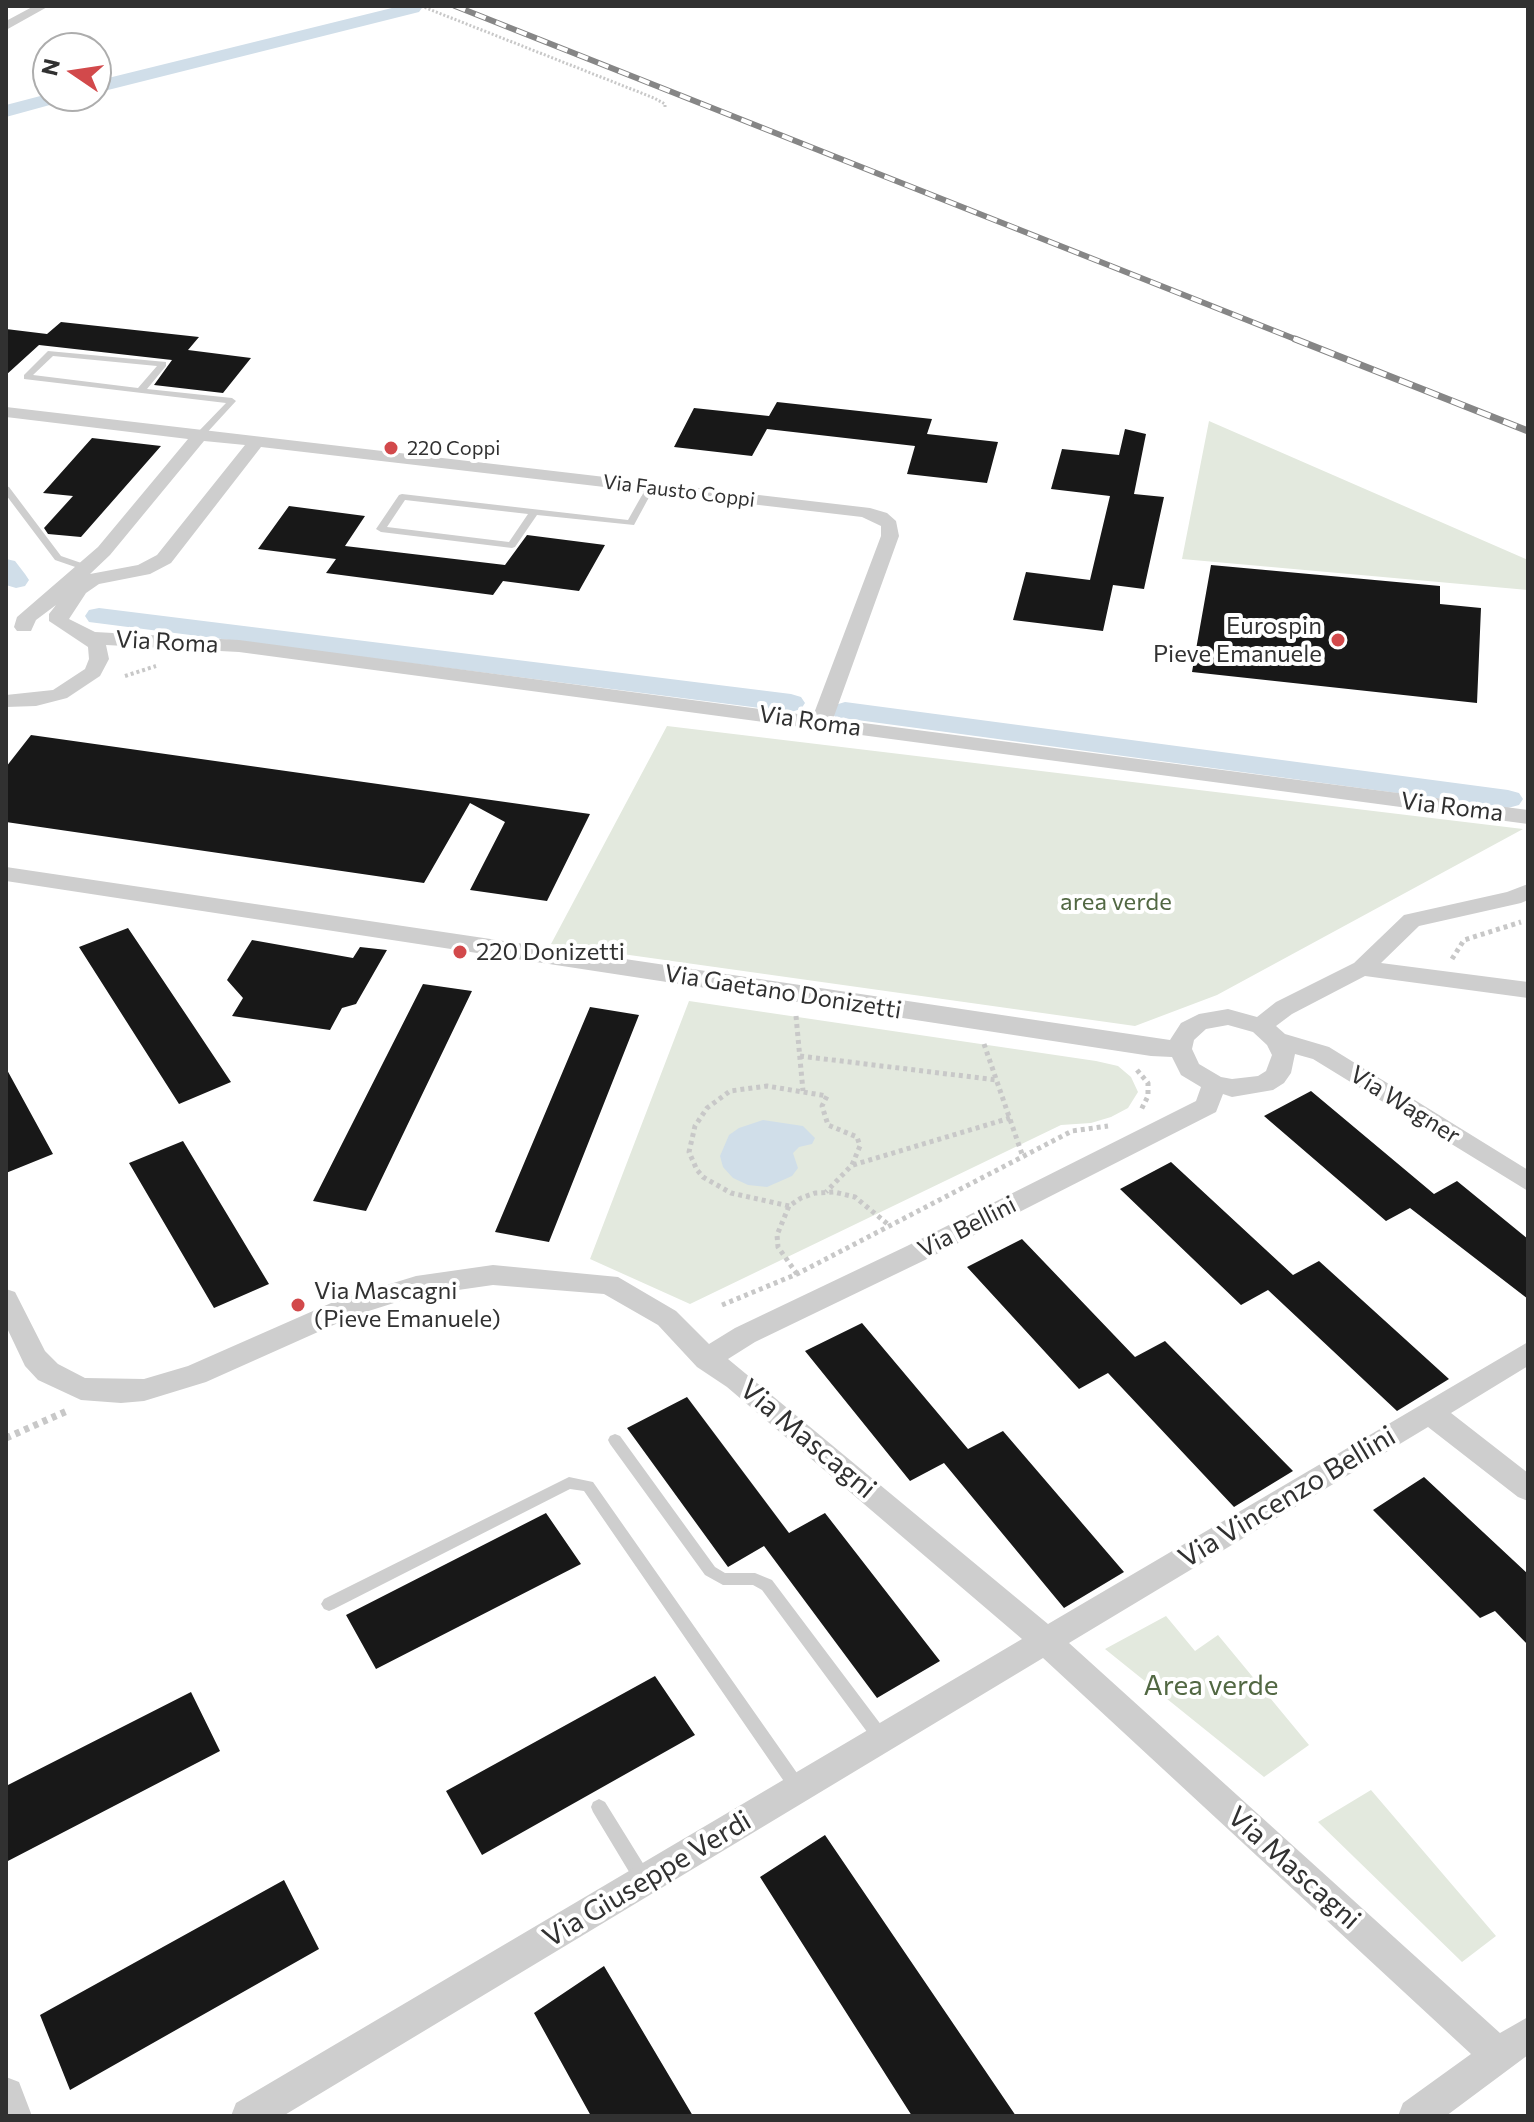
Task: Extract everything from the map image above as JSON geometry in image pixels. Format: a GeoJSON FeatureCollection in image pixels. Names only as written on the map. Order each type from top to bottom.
{"type":"FeatureCollection","features":[{"type":"Feature","properties":{"kind":"street"},"geometry":{"type":"LineString","coordinates":[[6,26],[43,6]]}},
{"type":"Feature","properties":{"kind":"street"},"geometry":{"type":"LineString","coordinates":[[6,412],[200,435]]}},
{"type":"Feature","properties":{"kind":"street"},"geometry":{"type":"LineString","coordinates":[[12,627],[51,600],[87,568],[200,435]]}},
{"type":"Feature","properties":{"kind":"street","name":"Via Fausto Coppi"},"geometry":{"type":"LineString","coordinates":[[200,435],[864,512],[881,517],[890,525],[890,536],[821,723]]}},
{"type":"Feature","properties":{"kind":"street"},"geometry":{"type":"LineString","coordinates":[[7,702],[36,700],[77,685],[93,672],[99,659],[98,647],[82,633],[59,621],[59,614],[79,589],[93,579],[143,570],[164,559],[257,441]]}},
{"type":"Feature","properties":{"kind":"street"},"geometry":{"type":"LineString","coordinates":[[6,611],[51,600]]}},
{"type":"Feature","properties":{"kind":"street","name":"Via Roma"},"geometry":{"type":"LineString","coordinates":[[12,627],[52,625],[82,633],[239,646],[1528,817]]}},
{"type":"Feature","properties":{"kind":"street","name":"Via Gaetano Donizetti"},"geometry":{"type":"LineString","coordinates":[[6,874],[1151,1048],[1180,1049]]}},
{"type":"Feature","properties":{"kind":"street"},"geometry":{"type":"LineString","coordinates":[[1269,1033],[1284,1008],[1362,968],[1412,920],[1513,898],[1528,891]]}},
{"type":"Feature","properties":{"kind":"street"},"geometry":{"type":"LineString","coordinates":[[1362,968],[1528,990]]}},
{"type":"Feature","properties":{"kind":"street"},"geometry":{"type":"LineString","coordinates":[[1228,1017],[1269,1033],[1284,1055],[1282,1067],[1275,1077],[1249,1088],[1214,1084],[1190,1069],[1180,1049],[1182,1038],[1199,1022],[1228,1017]]}},
{"type":"Feature","properties":{"kind":"street","name":"Via Wagner"},"geometry":{"type":"LineString","coordinates":[[1269,1033],[1321,1053],[1528,1182]]}},
{"type":"Feature","properties":{"kind":"street","name":"Via Bellini"},"geometry":{"type":"LineString","coordinates":[[707,1359],[745,1335],[916,1253],[1207,1106],[1214,1084]]}},
{"type":"Feature","properties":{"kind":"street","name":"Via Mascagni"},"geometry":{"type":"LineString","coordinates":[[6,1299],[35,1358],[48,1372],[65,1383],[100,1392],[144,1390],[182,1379],[347,1307],[416,1286],[493,1275],[609,1284],[667,1318],[707,1359],[737,1379],[1046,1642],[1498,2055]]}},
{"type":"Feature","properties":{"kind":"street","name":"Via Vincenzo Bellini"},"geometry":{"type":"LineString","coordinates":[[1046,1642],[1528,1353]]}},
{"type":"Feature","properties":{"kind":"street"},"geometry":{"type":"LineString","coordinates":[[1429,1412],[1528,1489]]}},
{"type":"Feature","properties":{"kind":"street","name":"Via Giuseppe Verdi"},"geometry":{"type":"LineString","coordinates":[[249,2116],[1046,1642]]}},
{"type":"Feature","properties":{"kind":"street"},"geometry":{"type":"LineString","coordinates":[[1416,2116],[1528,2034]]}},
{"type":"Feature","properties":{"kind":"street"},"geometry":{"type":"LineString","coordinates":[[6,2095],[14,2116]]}},
{"type":"Feature","properties":{"kind":"lane"},"geometry":{"type":"LineString","coordinates":[[140,391],[163,364],[51,353],[27,377],[140,391],[232,401],[200,435]]}},
{"type":"Feature","properties":{"kind":"lane"},"geometry":{"type":"LineString","coordinates":[[534,512],[512,545],[381,529],[402,497],[631,523],[650,488]]}},
{"type":"Feature","properties":{"kind":"lane"},"geometry":{"type":"LineString","coordinates":[[6,489],[58,558],[87,568]]}},
{"type":"Feature","properties":{"kind":"lane"},"geometry":{"type":"LineString","coordinates":[[615,1440],[710,1571],[723,1579],[755,1579],[767,1585],[882,1739]]}},
{"type":"Feature","properties":{"kind":"lane"},"geometry":{"type":"LineString","coordinates":[[329,1604],[569,1483],[588,1486],[798,1789]]}},
{"type":"Feature","properties":{"kind":"lane"},"geometry":{"type":"LineString","coordinates":[[599,1807],[644,1881]]}},
{"type":"Feature","properties":{"kind":"path"},"geometry":{"type":"LineString","coordinates":[[421,6],[654,98],[665,104],[665,109]]}},
{"type":"Feature","properties":{"kind":"path"},"geometry":{"type":"LineString","coordinates":[[1445,979],[1448,967],[1464,940],[1528,920]]}},
{"type":"Feature","properties":{"kind":"path"},"geometry":{"type":"LineString","coordinates":[[791,993],[803,1091]]}},
{"type":"Feature","properties":{"kind":"path"},"geometry":{"type":"LineString","coordinates":[[998,1040],[982,1037],[1023,1157]]}},
{"type":"Feature","properties":{"kind":"path"},"geometry":{"type":"LineString","coordinates":[[800,1056],[997,1080]]}},
{"type":"Feature","properties":{"kind":"path"},"geometry":{"type":"LineString","coordinates":[[1131,1065],[1148,1083],[1148,1096],[1137,1114]]}},
{"type":"Feature","properties":{"kind":"path"},"geometry":{"type":"LineString","coordinates":[[826,1192],[852,1165],[860,1146],[857,1137],[828,1125],[822,1106],[827,1096],[767,1086],[730,1091],[707,1108],[690,1140],[689,1152],[703,1177],[744,1197],[789,1206],[815,1193],[855,1197],[890,1226]]}},
{"type":"Feature","properties":{"kind":"path"},"geometry":{"type":"LineString","coordinates":[[852,1165],[1010,1118]]}},
{"type":"Feature","properties":{"kind":"path"},"geometry":{"type":"LineString","coordinates":[[722,1305],[797,1274],[1072,1131],[1116,1124]]}},
{"type":"Feature","properties":{"kind":"path"},"geometry":{"type":"LineString","coordinates":[[789,1206],[777,1235],[778,1247],[797,1274]]}},
{"type":"Feature","properties":{"kind":"path"},"geometry":{"type":"LineString","coordinates":[[6,1438],[79,1407],[100,1392]]}},
{"type":"Feature","properties":{"kind":"green space"},"geometry":{"type":"Polygon","coordinates":[[[1209,421],[1528,560],[1528,590],[1182,559],[1209,421]]]}},
{"type":"Feature","properties":{"kind":"green space","name":"area verde"},"geometry":{"type":"Polygon","coordinates":[[[667,726],[1523,829],[1217,995],[1135,1026],[551,944],[667,726]]]}},
{"type":"Feature","properties":{"kind":"green space"},"geometry":{"type":"Polygon","coordinates":[[[689,1001],[1096,1061],[1118,1066],[1131,1077],[1138,1092],[1128,1108],[1111,1117],[1091,1123],[1061,1125],[690,1304],[590,1259],[689,1001]]]}},
{"type":"Feature","properties":{"kind":"green space","name":"Area verde"},"geometry":{"type":"Polygon","coordinates":[[[1166,1616],[1195,1651],[1218,1635],[1309,1745],[1264,1777],[1105,1649],[1166,1616]]]}},
{"type":"Feature","properties":{"kind":"green space"},"geometry":{"type":"Polygon","coordinates":[[[1371,1790],[1496,1936],[1462,1962],[1318,1822],[1371,1790]]]}},
{"type":"Feature","properties":{"kind":"shaded area"},"geometry":{"type":"Polygon","coordinates":[[[763,1120],[803,1126],[815,1138],[812,1144],[799,1147],[793,1153],[798,1168],[792,1176],[767,1187],[748,1185],[733,1178],[723,1167],[720,1156],[729,1135],[763,1120]]]}},
{"type":"Feature","properties":{"kind":"building"},"geometry":{"type":"Polygon","coordinates":[[[61,322],[199,337],[188,350],[251,358],[223,393],[154,385],[172,360],[39,345],[6,375],[6,329],[47,334],[61,322]]]}},
{"type":"Feature","properties":{"kind":"building"},"geometry":{"type":"Polygon","coordinates":[[[777,402],[932,419],[927,434],[998,442],[987,483],[907,474],[915,446],[767,429],[752,456],[674,447],[694,408],[769,416],[777,402]]]}},
{"type":"Feature","properties":{"kind":"building"},"geometry":{"type":"Polygon","coordinates":[[[1125,429],[1146,434],[1134,494],[1164,497],[1144,589],[1113,585],[1103,631],[1013,620],[1026,572],[1090,580],[1110,496],[1051,489],[1062,449],[1119,455],[1125,429]]]}},
{"type":"Feature","properties":{"kind":"building"},"geometry":{"type":"Polygon","coordinates":[[[92,438],[161,446],[81,537],[48,534],[44,528],[73,496],[43,493],[92,438]]]}},
{"type":"Feature","properties":{"kind":"building"},"geometry":{"type":"Polygon","coordinates":[[[289,506],[365,516],[345,546],[505,565],[527,535],[605,545],[579,591],[503,581],[493,595],[326,573],[336,559],[258,549],[289,506]]]}},
{"type":"Feature","properties":{"kind":"building","name":"Eurospin Pieve Emanuele"},"geometry":{"type":"Polygon","coordinates":[[[1211,565],[1440,586],[1440,604],[1481,608],[1477,703],[1192,672],[1211,565]]]}},
{"type":"Feature","properties":{"kind":"building"},"geometry":{"type":"Polygon","coordinates":[[[31,735],[590,814],[547,901],[470,890],[505,822],[470,803],[424,883],[6,822],[6,767],[31,735]]]}},
{"type":"Feature","properties":{"kind":"building"},"geometry":{"type":"Polygon","coordinates":[[[128,928],[231,1082],[179,1104],[79,947],[128,928]]]}},
{"type":"Feature","properties":{"kind":"building"},"geometry":{"type":"Polygon","coordinates":[[[252,940],[353,958],[360,947],[387,950],[356,1004],[342,1008],[330,1030],[232,1016],[243,998],[227,980],[252,940]]]}},
{"type":"Feature","properties":{"kind":"building"},"geometry":{"type":"Polygon","coordinates":[[[423,984],[472,991],[366,1211],[313,1201],[423,984]]]}},
{"type":"Feature","properties":{"kind":"building"},"geometry":{"type":"Polygon","coordinates":[[[590,1007],[639,1015],[549,1242],[495,1232],[590,1007]]]}},
{"type":"Feature","properties":{"kind":"building"},"geometry":{"type":"Polygon","coordinates":[[[6,1068],[53,1154],[6,1173],[6,1068]]]}},
{"type":"Feature","properties":{"kind":"building"},"geometry":{"type":"Polygon","coordinates":[[[1311,1091],[1434,1194],[1457,1181],[1528,1239],[1528,1299],[1410,1208],[1386,1221],[1264,1116],[1311,1091]]]}},
{"type":"Feature","properties":{"kind":"building"},"geometry":{"type":"Polygon","coordinates":[[[183,1141],[269,1284],[214,1308],[129,1163],[183,1141]]]}},
{"type":"Feature","properties":{"kind":"building"},"geometry":{"type":"Polygon","coordinates":[[[1171,1162],[1293,1275],[1319,1261],[1449,1379],[1397,1411],[1268,1290],[1241,1305],[1120,1189],[1171,1162]]]}},
{"type":"Feature","properties":{"kind":"building"},"geometry":{"type":"Polygon","coordinates":[[[1022,1239],[1135,1357],[1165,1341],[1293,1471],[1234,1507],[1108,1373],[1079,1389],[967,1267],[1022,1239]]]}},
{"type":"Feature","properties":{"kind":"building"},"geometry":{"type":"Polygon","coordinates":[[[862,1323],[968,1449],[1003,1431],[1124,1572],[1064,1608],[944,1463],[910,1481],[805,1351],[862,1323]]]}},
{"type":"Feature","properties":{"kind":"building"},"geometry":{"type":"Polygon","coordinates":[[[687,1397],[789,1533],[825,1513],[940,1661],[877,1698],[764,1546],[728,1567],[627,1428],[687,1397]]]}},
{"type":"Feature","properties":{"kind":"building"},"geometry":{"type":"Polygon","coordinates":[[[1424,1477],[1528,1574],[1528,1645],[1495,1611],[1480,1618],[1373,1510],[1424,1477]]]}},
{"type":"Feature","properties":{"kind":"building"},"geometry":{"type":"Polygon","coordinates":[[[546,1513],[581,1564],[376,1669],[346,1615],[546,1513]]]}},
{"type":"Feature","properties":{"kind":"building"},"geometry":{"type":"Polygon","coordinates":[[[655,1676],[695,1735],[482,1855],[446,1791],[655,1676]]]}},
{"type":"Feature","properties":{"kind":"building"},"geometry":{"type":"Polygon","coordinates":[[[191,1692],[220,1751],[6,1862],[6,1786],[191,1692]]]}},
{"type":"Feature","properties":{"kind":"building"},"geometry":{"type":"Polygon","coordinates":[[[825,1835],[1016,2116],[912,2116],[760,1877],[825,1835]]]}},
{"type":"Feature","properties":{"kind":"building"},"geometry":{"type":"Polygon","coordinates":[[[284,1880],[319,1949],[70,2090],[40,2015],[284,1880]]]}},
{"type":"Feature","properties":{"kind":"building"},"geometry":{"type":"Polygon","coordinates":[[[604,1966],[693,2116],[591,2116],[534,2013],[604,1966]]]}},
{"type":"Feature","properties":{"kind":"waterway"},"geometry":{"type":"LineString","coordinates":[[112,83],[413,8]]}},
{"type":"Feature","properties":{"kind":"waterway"},"geometry":{"type":"LineString","coordinates":[[6,111],[32,104]]}},
{"type":"Feature","properties":{"kind":"waterway"},"geometry":{"type":"LineString","coordinates":[[6,567],[16,580]]}},
{"type":"Feature","properties":{"kind":"waterway"},"geometry":{"type":"LineString","coordinates":[[99,616],[791,703]]}},
{"type":"Feature","properties":{"kind":"waterway"},"geometry":{"type":"LineString","coordinates":[[845,711],[1508,799]]}},
{"type":"Feature","properties":{"kind":"railway"},"geometry":{"type":"LineString","coordinates":[[455,6],[1300,341]]}},
{"type":"Feature","properties":{"kind":"railway"},"geometry":{"type":"LineString","coordinates":[[1295,339],[1528,431]]}},
{"type":"Feature","properties":{"kind":"place","name":"220 Coppi"},"geometry":{"type":"Point","coordinates":[391,448]}},
{"type":"Feature","properties":{"kind":"place","name":"Eurospin Pieve Emanuele"},"geometry":{"type":"Point","coordinates":[1338,640]}},
{"type":"Feature","properties":{"kind":"place","name":"220 Donizetti"},"geometry":{"type":"Point","coordinates":[460,952]}},
{"type":"Feature","properties":{"kind":"place","name":"Via Mascagni (Pieve Emanuele)"},"geometry":{"type":"Point","coordinates":[298,1305]}}]}
